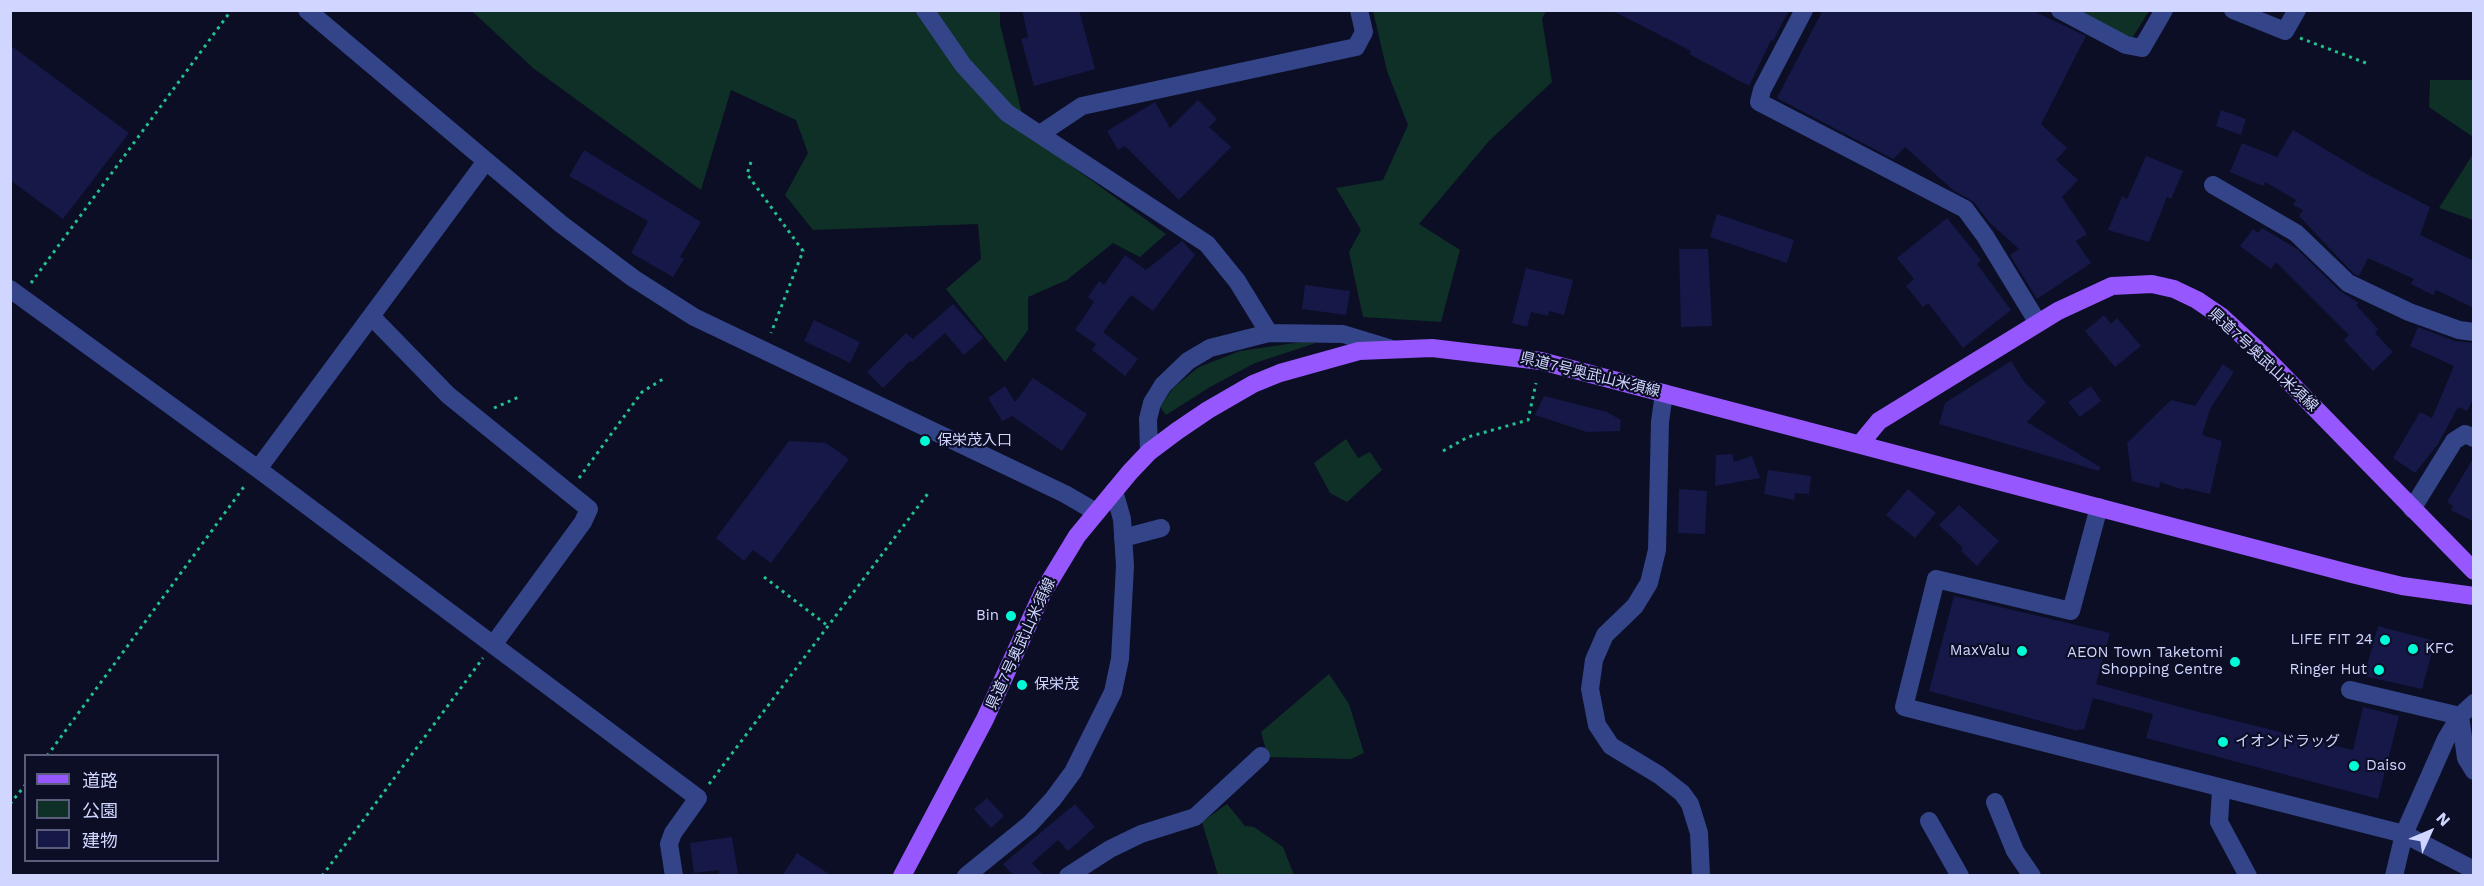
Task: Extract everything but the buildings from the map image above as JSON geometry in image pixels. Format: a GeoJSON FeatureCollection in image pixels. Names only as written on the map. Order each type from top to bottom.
{"type":"FeatureCollection","features":[{"type":"Feature","properties":{"kind":"main road","name":"県道7号奥武山米須線"},"geometry":{"type":"LineString","coordinates":[[1860,444],[1879,422],[2038,322],[2112,286],[2152,284],[2174,289],[2197,300],[2222,317],[2474,571]]}},
{"type":"Feature","properties":{"kind":"main road","name":"県道7号奥武山米須線"},"geometry":{"type":"LineString","coordinates":[[902,876],[985,719],[1043,592],[1069,549],[1114,491],[1149,452],[1208,410],[1280,373],[1359,351],[1463,350],[1541,361],[2352,574],[2402,586],[2474,596]]}},
{"type":"Feature","properties":{"kind":"street"},"geometry":{"type":"LineString","coordinates":[[307,10],[561,224],[633,278],[694,317],[1065,494],[1096,512]]}},
{"type":"Feature","properties":{"kind":"street"},"geometry":{"type":"LineString","coordinates":[[925,10],[970,73],[1006,113],[1207,244],[1237,281],[1269,333]]}},
{"type":"Feature","properties":{"kind":"street"},"geometry":{"type":"LineString","coordinates":[[1040,134],[1082,106],[1356,47],[1364,33],[1359,10]]}},
{"type":"Feature","properties":{"kind":"street"},"geometry":{"type":"LineString","coordinates":[[1804,10],[1762,90],[1759,102],[1965,209],[1985,236],[2038,322]]}},
{"type":"Feature","properties":{"kind":"street"},"geometry":{"type":"LineString","coordinates":[[2060,10],[2126,45],[2142,48],[2164,10]]}},
{"type":"Feature","properties":{"kind":"street"},"geometry":{"type":"LineString","coordinates":[[2234,10],[2284,32],[2297,10]]}},
{"type":"Feature","properties":{"kind":"street"},"geometry":{"type":"LineString","coordinates":[[258,469],[486,161]]}},
{"type":"Feature","properties":{"kind":"street"},"geometry":{"type":"LineString","coordinates":[[2213,185],[2296,232],[2348,283],[2409,312],[2459,330],[2474,332]]}},
{"type":"Feature","properties":{"kind":"street"},"geometry":{"type":"LineString","coordinates":[[16,293],[258,469],[699,798],[672,833],[669,844],[674,876]]}},
{"type":"Feature","properties":{"kind":"street"},"geometry":{"type":"LineString","coordinates":[[372,317],[473,417],[589,509],[583,522],[493,645]]}},
{"type":"Feature","properties":{"kind":"street"},"geometry":{"type":"LineString","coordinates":[[1149,452],[1148,419],[1152,403],[1173,373],[1210,348],[1269,333],[1343,334],[1391,349]]}},
{"type":"Feature","properties":{"kind":"street"},"geometry":{"type":"LineString","coordinates":[[1664,393],[1660,422],[1657,550],[1649,583],[1635,606],[1605,635],[1594,660],[1590,689],[1597,725],[1611,746],[1659,775],[1682,793],[1690,804],[1699,833],[1701,876]]}},
{"type":"Feature","properties":{"kind":"street"},"geometry":{"type":"LineString","coordinates":[[2412,509],[2454,441],[2465,434],[2474,438]]}},
{"type":"Feature","properties":{"kind":"street"},"geometry":{"type":"LineString","coordinates":[[966,876],[1030,824],[1053,799],[1073,772],[1113,692],[1120,659],[1125,566],[1122,519],[1114,491]]}},
{"type":"Feature","properties":{"kind":"street"},"geometry":{"type":"LineString","coordinates":[[2099,507],[2071,611],[1936,579],[1904,707],[2221,790],[2404,834],[2474,870]]}},
{"type":"Feature","properties":{"kind":"street"},"geometry":{"type":"LineString","coordinates":[[1123,538],[1161,528]]}},
{"type":"Feature","properties":{"kind":"street"},"geometry":{"type":"LineString","coordinates":[[2350,690],[2460,716]]}},
{"type":"Feature","properties":{"kind":"street"},"geometry":{"type":"LineString","coordinates":[[2394,876],[2404,834],[2446,739],[2460,716],[2474,703]]}},
{"type":"Feature","properties":{"kind":"street"},"geometry":{"type":"LineString","coordinates":[[2460,716],[2466,758],[2474,771]]}},
{"type":"Feature","properties":{"kind":"street"},"geometry":{"type":"LineString","coordinates":[[1068,876],[1110,849],[1141,834],[1195,817],[1261,756]]}},
{"type":"Feature","properties":{"kind":"street"},"geometry":{"type":"LineString","coordinates":[[2221,790],[2218,822],[2248,876]]}},
{"type":"Feature","properties":{"kind":"street"},"geometry":{"type":"LineString","coordinates":[[1995,802],[2015,851],[2032,876]]}},
{"type":"Feature","properties":{"kind":"street"},"geometry":{"type":"LineString","coordinates":[[1929,821],[1960,876]]}},
{"type":"Feature","properties":{"kind":"path"},"geometry":{"type":"LineString","coordinates":[[16,293],[230,12]]}},
{"type":"Feature","properties":{"kind":"path"},"geometry":{"type":"LineString","coordinates":[[2284,32],[2366,63]]}},
{"type":"Feature","properties":{"kind":"path"},"geometry":{"type":"LineString","coordinates":[[751,162],[747,174],[803,251],[764,351]]}},
{"type":"Feature","properties":{"kind":"path"},"geometry":{"type":"LineString","coordinates":[[569,491],[642,392],[663,379]]}},
{"type":"Feature","properties":{"kind":"path"},"geometry":{"type":"LineString","coordinates":[[1443,451],[1468,437],[1528,420],[1536,383]]}},
{"type":"Feature","properties":{"kind":"path"},"geometry":{"type":"LineString","coordinates":[[473,417],[519,397]]}},
{"type":"Feature","properties":{"kind":"path"},"geometry":{"type":"LineString","coordinates":[[47,754],[258,469]]}},
{"type":"Feature","properties":{"kind":"path"},"geometry":{"type":"LineString","coordinates":[[699,798],[928,492]]}},
{"type":"Feature","properties":{"kind":"path"},"geometry":{"type":"LineString","coordinates":[[764,577],[828,626]]}},
{"type":"Feature","properties":{"kind":"path"},"geometry":{"type":"LineString","coordinates":[[322,876],[493,645]]}},
{"type":"Feature","properties":{"kind":"path"},"geometry":{"type":"LineString","coordinates":[[10,804],[24,786]]}},
{"type":"Feature","properties":{"kind":"green space"},"geometry":{"type":"Polygon","coordinates":[[[472,11],[1000,11],[1000,24],[1027,134],[1166,234],[1140,257],[1113,243],[1067,280],[1028,297],[1028,330],[1005,362],[946,289],[981,259],[978,224],[813,230],[785,195],[808,153],[796,120],[731,90],[701,190],[533,68],[472,11]]]}},
{"type":"Feature","properties":{"kind":"green space"},"geometry":{"type":"Polygon","coordinates":[[[1373,11],[1546,11],[1542,19],[1552,82],[1489,141],[1419,224],[1460,250],[1441,322],[1363,317],[1349,252],[1361,230],[1336,188],[1383,180],[1408,125],[1387,71],[1373,11]]]}},
{"type":"Feature","properties":{"kind":"green space"},"geometry":{"type":"Polygon","coordinates":[[[2077,11],[2149,11],[2131,40],[2077,11]]]}},
{"type":"Feature","properties":{"kind":"green space"},"geometry":{"type":"Polygon","coordinates":[[[2430,80],[2473,80],[2473,137],[2429,107],[2430,80]]]}},
{"type":"Feature","properties":{"kind":"green space"},"geometry":{"type":"Polygon","coordinates":[[[2473,154],[2474,220],[2439,208],[2473,154]]]}},
{"type":"Feature","properties":{"kind":"green space"},"geometry":{"type":"Polygon","coordinates":[[[1302,342],[1316,343],[1255,363],[1210,387],[1166,415],[1160,407],[1173,388],[1199,367],[1240,351],[1302,342]]]}},
{"type":"Feature","properties":{"kind":"green space"},"geometry":{"type":"Polygon","coordinates":[[[1346,439],[1358,458],[1370,452],[1382,470],[1347,502],[1330,493],[1314,463],[1346,439]]]}},
{"type":"Feature","properties":{"kind":"green space"},"geometry":{"type":"Polygon","coordinates":[[[1329,674],[1349,704],[1364,753],[1351,759],[1268,757],[1261,732],[1329,674]]]}},
{"type":"Feature","properties":{"kind":"green space"},"geometry":{"type":"Polygon","coordinates":[[[1227,804],[1245,826],[1254,827],[1283,847],[1294,875],[1218,875],[1202,822],[1227,804]]]}},
{"type":"Feature","properties":{"kind":"place","name":"保栄茂入口"},"geometry":{"type":"Point","coordinates":[925,441]}},
{"type":"Feature","properties":{"kind":"place","name":"Bin"},"geometry":{"type":"Point","coordinates":[1011,616]}},
{"type":"Feature","properties":{"kind":"place","name":"LIFE FIT 24"},"geometry":{"type":"Point","coordinates":[2385,640]}},
{"type":"Feature","properties":{"kind":"place","name":"KFC"},"geometry":{"type":"Point","coordinates":[2413,649]}},
{"type":"Feature","properties":{"kind":"place","name":"MaxValu"},"geometry":{"type":"Point","coordinates":[2022,651]}},
{"type":"Feature","properties":{"kind":"place","name":"AEON Town Taketomi Shopping Centre"},"geometry":{"type":"Point","coordinates":[2235,662]}},
{"type":"Feature","properties":{"kind":"place","name":"Ringer Hut"},"geometry":{"type":"Point","coordinates":[2379,670]}},
{"type":"Feature","properties":{"kind":"place","name":"保栄茂"},"geometry":{"type":"Point","coordinates":[1022,685]}},
{"type":"Feature","properties":{"kind":"place","name":"イオンドラッグ"},"geometry":{"type":"Point","coordinates":[2223,742]}},
{"type":"Feature","properties":{"kind":"place","name":"Daiso"},"geometry":{"type":"Point","coordinates":[2354,766]}}]}
